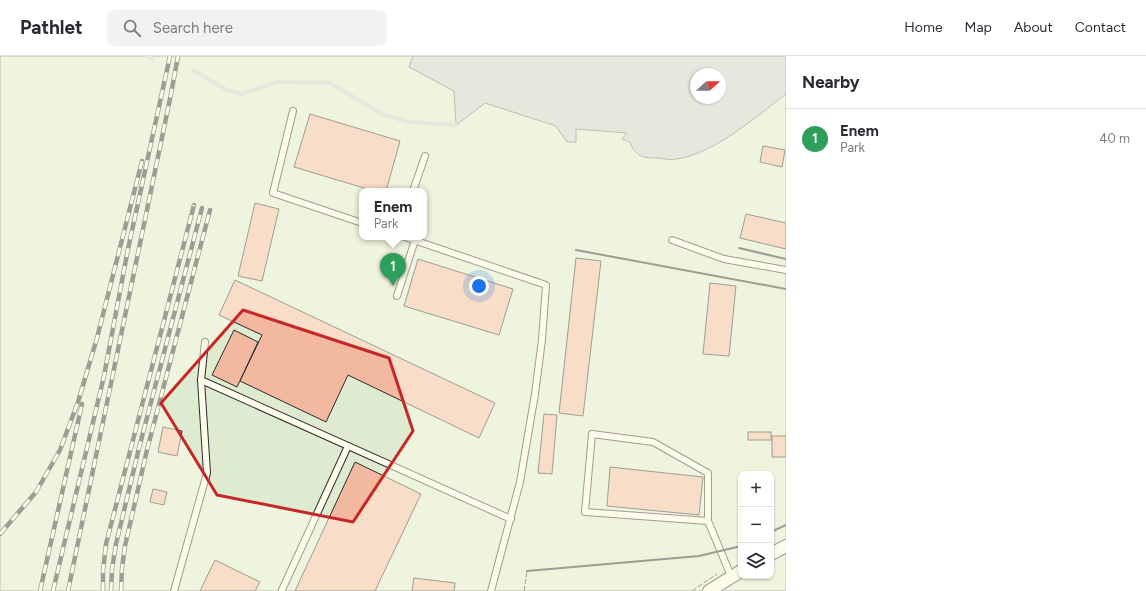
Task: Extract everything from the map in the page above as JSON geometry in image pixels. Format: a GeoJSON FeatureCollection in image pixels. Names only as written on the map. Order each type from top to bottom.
{"type":"FeatureCollection","features":[{"type":"Feature","properties":{"kind":"street"},"geometry":{"type":"LineString","coordinates":[[774,552],[786,546]]}},
{"type":"Feature","properties":{"kind":"street"},"geometry":{"type":"LineString","coordinates":[[710,591],[736,574]]}},
{"type":"Feature","properties":{"kind":"lane"},"geometry":{"type":"LineString","coordinates":[[293,111],[273,193],[359,222]]}},
{"type":"Feature","properties":{"kind":"lane"},"geometry":{"type":"LineString","coordinates":[[414,188],[425,156]]}},
{"type":"Feature","properties":{"kind":"lane"},"geometry":{"type":"LineString","coordinates":[[397,296],[415,240],[546,284],[542,340],[535,394],[520,482],[492,591]]}},
{"type":"Feature","properties":{"kind":"lane"},"geometry":{"type":"LineString","coordinates":[[672,240],[724,259],[786,270]]}},
{"type":"Feature","properties":{"kind":"lane"},"geometry":{"type":"LineString","coordinates":[[174,591],[207,473],[201,380],[205,342]]}},
{"type":"Feature","properties":{"kind":"lane"},"geometry":{"type":"LineString","coordinates":[[201,380],[511,519]]}},
{"type":"Feature","properties":{"kind":"lane"},"geometry":{"type":"LineString","coordinates":[[708,521],[585,512],[592,434],[653,442],[708,473],[708,521],[736,574]]}},
{"type":"Feature","properties":{"kind":"lane"},"geometry":{"type":"LineString","coordinates":[[282,590],[348,446]]}},
{"type":"Feature","properties":{"kind":"highlighted area"},"geometry":{"type":"Polygon","coordinates":[[[243,310],[389,358],[413,431],[353,522],[217,495],[161,403],[243,310]]]}},
{"type":"Feature","properties":{"kind":"green space"},"geometry":{"type":"Polygon","coordinates":[[[0,56],[786,56],[786,591],[0,591],[0,56]]]}},
{"type":"Feature","properties":{"kind":"shaded area"},"geometry":{"type":"Polygon","coordinates":[[[413,56],[786,56],[786,94],[721,142],[692,155],[677,159],[648,158],[641,156],[635,151],[630,142],[622,139],[627,133],[576,129],[576,142],[567,142],[556,126],[485,103],[456,125],[454,91],[409,67],[413,56]]]}},
{"type":"Feature","properties":{"kind":"building"},"geometry":{"type":"Polygon","coordinates":[[[310,114],[400,141],[387,188],[364,188],[294,167],[310,114]]]}},
{"type":"Feature","properties":{"kind":"building"},"geometry":{"type":"Polygon","coordinates":[[[763,146],[785,150],[782,167],[760,162],[763,146]]]}},
{"type":"Feature","properties":{"kind":"building"},"geometry":{"type":"Polygon","coordinates":[[[255,203],[279,209],[262,281],[238,276],[255,203]]]}},
{"type":"Feature","properties":{"kind":"building"},"geometry":{"type":"Polygon","coordinates":[[[746,214],[786,223],[786,249],[740,238],[746,214]]]}},
{"type":"Feature","properties":{"kind":"building"},"geometry":{"type":"Polygon","coordinates":[[[576,258],[601,261],[583,416],[559,413],[576,258]]]}},
{"type":"Feature","properties":{"kind":"building"},"geometry":{"type":"Polygon","coordinates":[[[418,259],[513,289],[499,335],[404,306],[418,259]]]}},
{"type":"Feature","properties":{"kind":"building"},"geometry":{"type":"Polygon","coordinates":[[[235,280],[495,403],[479,438],[348,375],[326,422],[240,381],[262,335],[219,315],[235,280]]]}},
{"type":"Feature","properties":{"kind":"building"},"geometry":{"type":"Polygon","coordinates":[[[710,283],[736,286],[729,356],[703,354],[710,283]]]}},
{"type":"Feature","properties":{"kind":"building"},"geometry":{"type":"Polygon","coordinates":[[[234,330],[258,342],[237,387],[212,375],[234,330]]]}},
{"type":"Feature","properties":{"kind":"building"},"geometry":{"type":"Polygon","coordinates":[[[544,414],[557,415],[552,474],[538,473],[544,414]]]}},
{"type":"Feature","properties":{"kind":"building"},"geometry":{"type":"Polygon","coordinates":[[[163,427],[182,431],[177,456],[158,452],[163,427]]]}},
{"type":"Feature","properties":{"kind":"building"},"geometry":{"type":"Polygon","coordinates":[[[748,432],[771,432],[771,440],[748,440],[748,432]]]}},
{"type":"Feature","properties":{"kind":"building"},"geometry":{"type":"Polygon","coordinates":[[[772,436],[786,436],[786,457],[772,457],[772,436]]]}},
{"type":"Feature","properties":{"kind":"building"},"geometry":{"type":"Polygon","coordinates":[[[355,462],[421,494],[375,591],[295,591],[355,462]]]}},
{"type":"Feature","properties":{"kind":"building"},"geometry":{"type":"Polygon","coordinates":[[[610,467],[703,477],[699,515],[607,506],[610,467]]]}},
{"type":"Feature","properties":{"kind":"building"},"geometry":{"type":"Polygon","coordinates":[[[153,489],[167,492],[164,505],[150,502],[153,489]]]}},
{"type":"Feature","properties":{"kind":"building"},"geometry":{"type":"Polygon","coordinates":[[[215,560],[260,582],[255,591],[200,591],[215,560]]]}},
{"type":"Feature","properties":{"kind":"building"},"geometry":{"type":"Polygon","coordinates":[[[414,578],[455,583],[454,591],[412,591],[414,578]]]}},
{"type":"Feature","properties":{"kind":"waterway"},"geometry":{"type":"LineString","coordinates":[[147,56],[152,59]]}},
{"type":"Feature","properties":{"kind":"waterway"},"geometry":{"type":"LineString","coordinates":[[193,70],[227,90],[241,94],[277,82],[330,83],[382,114],[408,122],[456,125]]}},
{"type":"Feature","properties":{"kind":"railway"},"geometry":{"type":"LineString","coordinates":[[53,591],[104,376],[128,249],[170,56]]}},
{"type":"Feature","properties":{"kind":"railway"},"geometry":{"type":"LineString","coordinates":[[68,591],[178,56]]}},
{"type":"Feature","properties":{"kind":"railway"},"geometry":{"type":"LineString","coordinates":[[0,534],[36,492],[60,450],[78,402],[97,338],[142,161]]}},
{"type":"Feature","properties":{"kind":"railway"},"geometry":{"type":"LineString","coordinates":[[103,591],[103,571],[106,544],[194,205]]}},
{"type":"Feature","properties":{"kind":"railway"},"geometry":{"type":"LineString","coordinates":[[111,591],[112,569],[116,544],[139,448],[202,208]]}},
{"type":"Feature","properties":{"kind":"railway"},"geometry":{"type":"LineString","coordinates":[[121,591],[125,546],[147,450],[210,210]]}},
{"type":"Feature","properties":{"kind":"railway"},"geometry":{"type":"LineString","coordinates":[[40,591],[82,404]]}},
{"type":"Feature","properties":{"kind":"fence"},"geometry":{"type":"LineString","coordinates":[[524,591],[527,571]]}},
{"type":"Feature","properties":{"kind":"fence"},"geometry":{"type":"LineString","coordinates":[[692,591],[717,574]]}},
{"type":"Feature","properties":{"kind":"wall"},"geometry":{"type":"LineString","coordinates":[[739,248],[786,259]]}},
{"type":"Feature","properties":{"kind":"wall"},"geometry":{"type":"LineString","coordinates":[[576,250],[786,289]]}},
{"type":"Feature","properties":{"kind":"wall"},"geometry":{"type":"LineString","coordinates":[[774,531],[786,525]]}},
{"type":"Feature","properties":{"kind":"wall"},"geometry":{"type":"LineString","coordinates":[[527,571],[699,556],[738,547]]}},
{"type":"Feature","properties":{"kind":"place","name":"Enem"},"geometry":{"type":"Point","coordinates":[393,286]}}]}
